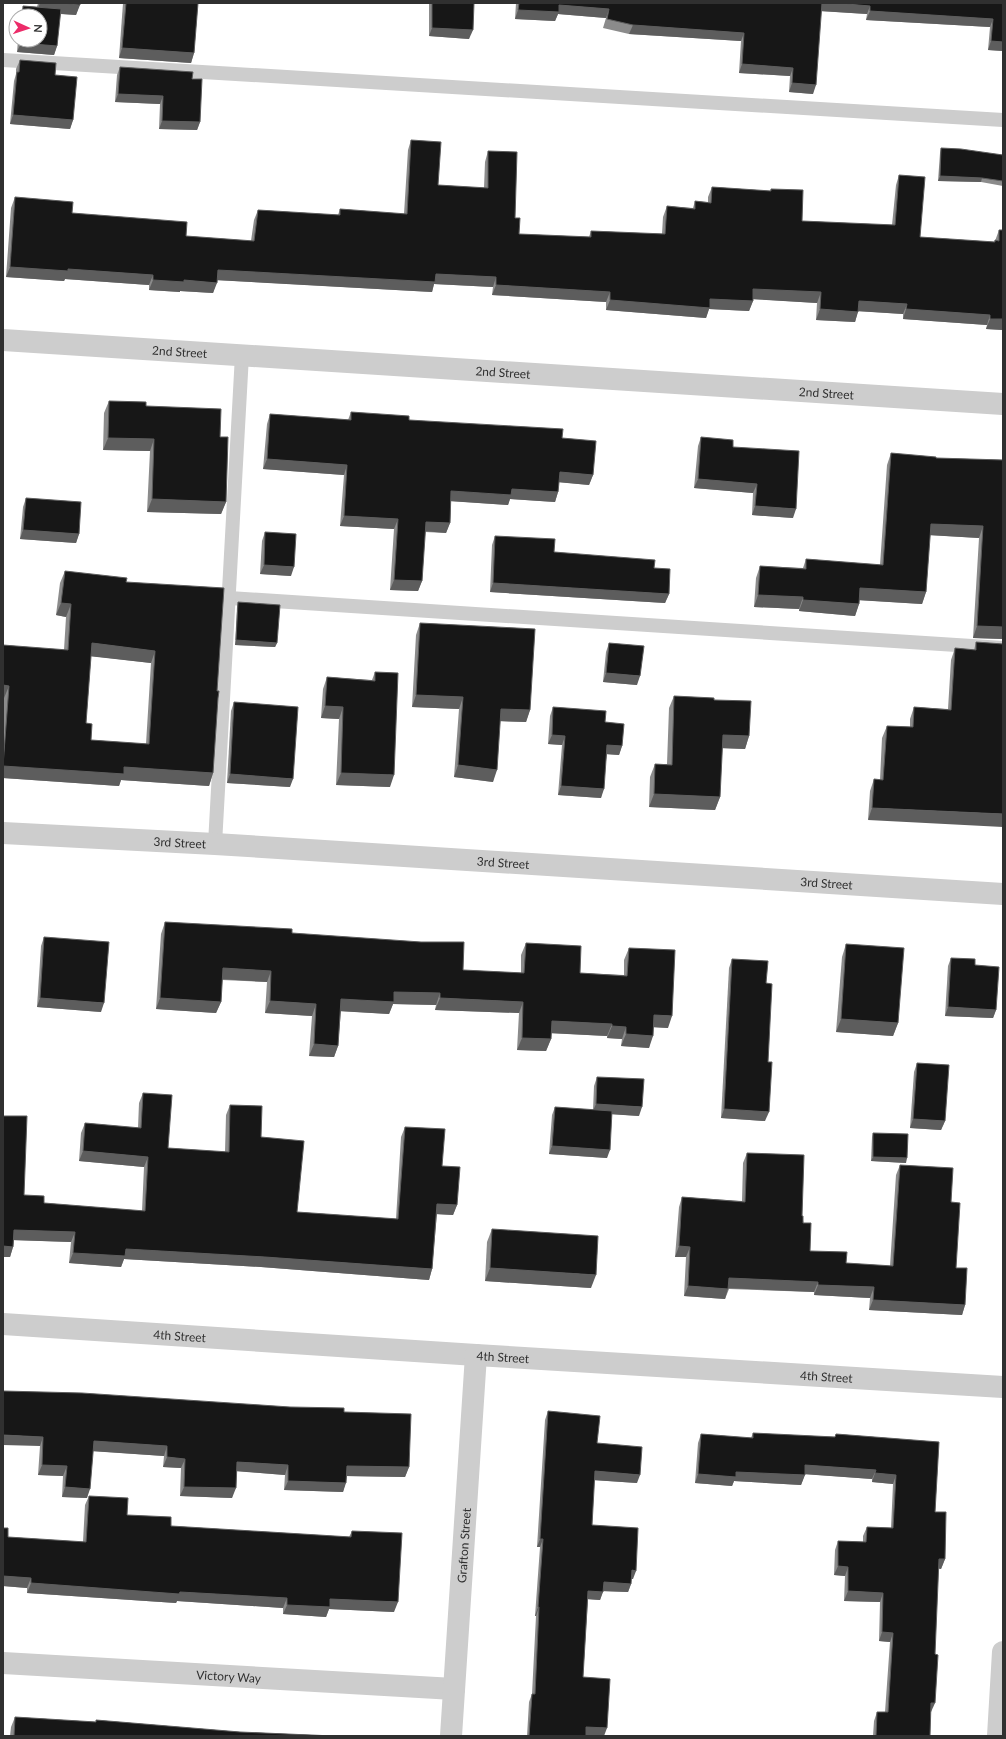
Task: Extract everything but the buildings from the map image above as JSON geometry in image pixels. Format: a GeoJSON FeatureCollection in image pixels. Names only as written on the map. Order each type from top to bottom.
{"type":"FeatureCollection","features":[{"type":"Feature","properties":{"kind":"street","name":"2nd Street"},"geometry":{"type":"LineString","coordinates":[[3,340],[1003,404]]}},
{"type":"Feature","properties":{"kind":"street","name":"3rd Street"},"geometry":{"type":"LineString","coordinates":[[3,833],[215,844],[1003,894]]}},
{"type":"Feature","properties":{"kind":"street","name":"4th Street"},"geometry":{"type":"LineString","coordinates":[[3,1324],[1003,1387]]}},
{"type":"Feature","properties":{"kind":"street","name":"Grafton Street"},"geometry":{"type":"LineString","coordinates":[[451,1736],[476,1355]]}},
{"type":"Feature","properties":{"kind":"street"},"geometry":{"type":"LineString","coordinates":[[998,1736],[1003,1652]]}},
{"type":"Feature","properties":{"kind":"street","name":"Victory Way"},"geometry":{"type":"LineString","coordinates":[[3,1663],[454,1690]]}},
{"type":"Feature","properties":{"kind":"lane"},"geometry":{"type":"LineString","coordinates":[[3,60],[1003,120]]}},
{"type":"Feature","properties":{"kind":"lane"},"geometry":{"type":"LineString","coordinates":[[215,844],[242,355]]}},
{"type":"Feature","properties":{"kind":"lane"},"geometry":{"type":"LineString","coordinates":[[229,598],[1003,648]]}}]}
